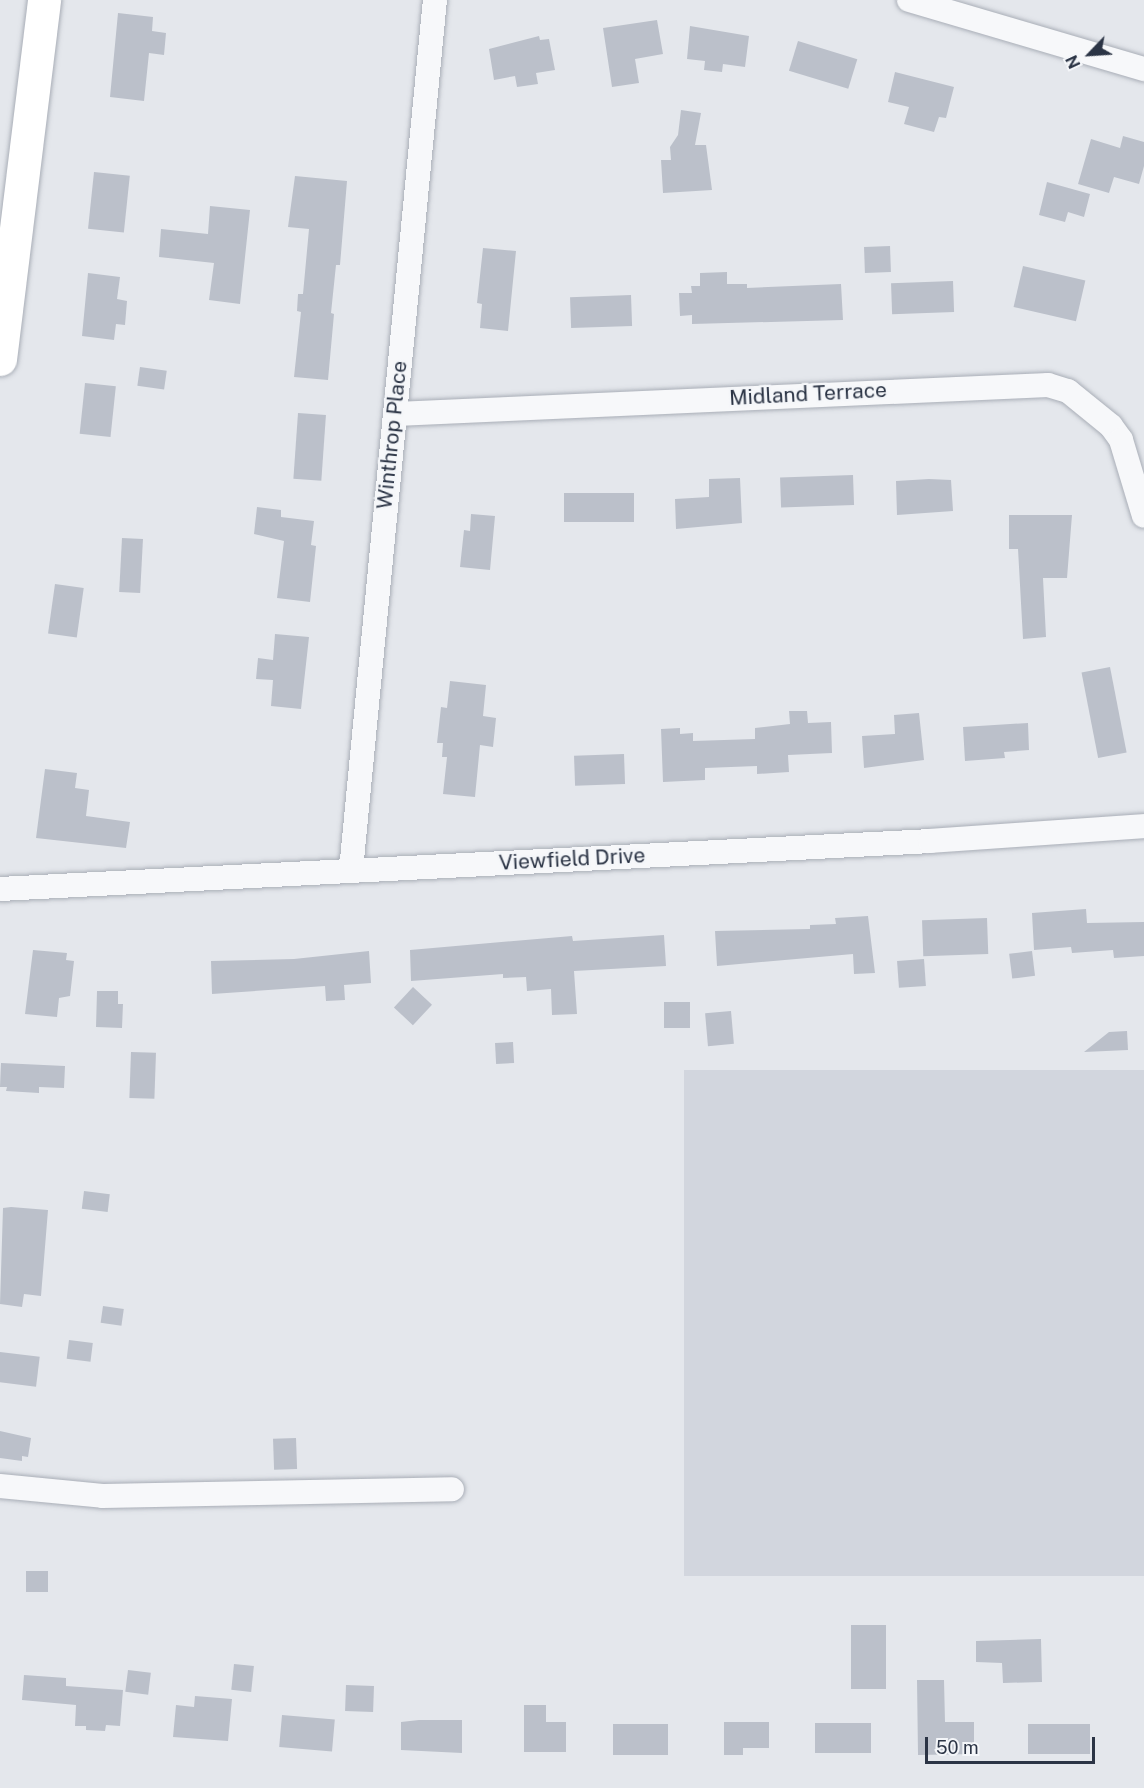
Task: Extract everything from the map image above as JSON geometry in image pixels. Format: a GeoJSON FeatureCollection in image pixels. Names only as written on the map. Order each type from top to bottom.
{"type":"FeatureCollection","features":[{"type":"Feature","properties":{"kind":"main road"},"geometry":{"type":"LineString","coordinates":[[0,359],[44,0]]}},
{"type":"Feature","properties":{"kind":"street","name":"Winthrop Place"},"geometry":{"type":"LineString","coordinates":[[351,870],[385,496],[396,414],[435,0]]}},
{"type":"Feature","properties":{"kind":"street"},"geometry":{"type":"LineString","coordinates":[[909,0],[1144,69]]}},
{"type":"Feature","properties":{"kind":"street","name":"Midland Terrace"},"geometry":{"type":"LineString","coordinates":[[396,414],[1048,385],[1068,392],[1089,407],[1121,440],[1144,516]]}},
{"type":"Feature","properties":{"kind":"street","name":"Viewfield Drive"},"geometry":{"type":"LineString","coordinates":[[0,889],[930,841],[1144,826]]}},
{"type":"Feature","properties":{"kind":"street"},"geometry":{"type":"LineString","coordinates":[[0,1486],[103,1496],[452,1489]]}},
{"type":"Feature","properties":{"kind":"shaded area"},"geometry":{"type":"Polygon","coordinates":[[[684,1070],[1144,1070],[1144,1576],[684,1576],[684,1070]]]}},
{"type":"Feature","properties":{"kind":"building"},"geometry":{"type":"Polygon","coordinates":[[[118,13],[153,17],[152,31],[166,33],[164,55],[149,53],[144,101],[110,97],[118,13]]]}},
{"type":"Feature","properties":{"kind":"building"},"geometry":{"type":"Polygon","coordinates":[[[657,20],[663,54],[635,59],[639,83],[612,87],[603,28],[657,20]]]}},
{"type":"Feature","properties":{"kind":"building"},"geometry":{"type":"Polygon","coordinates":[[[690,26],[749,36],[745,67],[723,64],[722,72],[704,70],[705,61],[687,59],[690,26]]]}},
{"type":"Feature","properties":{"kind":"building"},"geometry":{"type":"Polygon","coordinates":[[[539,36],[540,40],[549,39],[555,70],[536,73],[538,84],[517,87],[515,76],[494,80],[489,49],[539,36]]]}},
{"type":"Feature","properties":{"kind":"building"},"geometry":{"type":"Polygon","coordinates":[[[798,41],[857,59],[848,89],[789,71],[798,41]]]}},
{"type":"Feature","properties":{"kind":"building"},"geometry":{"type":"Polygon","coordinates":[[[895,72],[954,87],[946,118],[939,117],[934,132],[904,124],[909,107],[888,102],[895,72]]]}},
{"type":"Feature","properties":{"kind":"building"},"geometry":{"type":"Polygon","coordinates":[[[681,110],[701,113],[695,145],[706,145],[712,190],[663,193],[661,160],[671,160],[670,147],[678,135],[681,110]]]}},
{"type":"Feature","properties":{"kind":"building"},"geometry":{"type":"Polygon","coordinates":[[[1123,136],[1144,142],[1144,166],[1139,184],[1114,177],[1109,193],[1078,184],[1091,139],[1120,148],[1123,136]]]}},
{"type":"Feature","properties":{"kind":"building"},"geometry":{"type":"Polygon","coordinates":[[[94,172],[130,176],[124,232],[88,229],[94,172]]]}},
{"type":"Feature","properties":{"kind":"building"},"geometry":{"type":"Polygon","coordinates":[[[295,176],[347,181],[340,265],[336,265],[331,313],[334,314],[328,380],[294,377],[301,312],[297,311],[298,294],[303,294],[309,229],[288,227],[295,176]]]}},
{"type":"Feature","properties":{"kind":"building"},"geometry":{"type":"Polygon","coordinates":[[[1047,182],[1090,194],[1084,217],[1068,212],[1065,222],[1039,215],[1047,182]]]}},
{"type":"Feature","properties":{"kind":"building"},"geometry":{"type":"Polygon","coordinates":[[[210,206],[250,210],[240,304],[209,300],[214,263],[159,257],[161,229],[208,234],[210,206]]]}},
{"type":"Feature","properties":{"kind":"building"},"geometry":{"type":"Polygon","coordinates":[[[890,246],[891,272],[865,273],[864,247],[890,246]]]}},
{"type":"Feature","properties":{"kind":"building"},"geometry":{"type":"Polygon","coordinates":[[[483,248],[516,251],[508,331],[480,328],[482,304],[477,303],[483,248]]]}},
{"type":"Feature","properties":{"kind":"building"},"geometry":{"type":"Polygon","coordinates":[[[1023,266],[1085,280],[1076,321],[1014,307],[1023,266]]]}},
{"type":"Feature","properties":{"kind":"building"},"geometry":{"type":"Polygon","coordinates":[[[727,272],[727,284],[747,284],[747,288],[841,284],[843,320],[692,324],[692,315],[680,316],[679,293],[692,293],[691,286],[700,286],[700,273],[727,272]]]}},
{"type":"Feature","properties":{"kind":"building"},"geometry":{"type":"Polygon","coordinates":[[[88,273],[120,277],[117,299],[127,301],[125,325],[116,324],[114,340],[82,336],[88,273]]]}},
{"type":"Feature","properties":{"kind":"building"},"geometry":{"type":"Polygon","coordinates":[[[953,281],[954,312],[892,314],[891,283],[953,281]]]}},
{"type":"Feature","properties":{"kind":"building"},"geometry":{"type":"Polygon","coordinates":[[[631,295],[632,326],[571,328],[570,297],[631,295]]]}},
{"type":"Feature","properties":{"kind":"building"},"geometry":{"type":"Polygon","coordinates":[[[140,367],[167,371],[164,390],[137,386],[140,367]]]}},
{"type":"Feature","properties":{"kind":"building"},"geometry":{"type":"Polygon","coordinates":[[[85,383],[116,386],[110,437],[80,434],[85,383]]]}},
{"type":"Feature","properties":{"kind":"building"},"geometry":{"type":"Polygon","coordinates":[[[298,413],[326,415],[321,481],[293,479],[298,413]]]}},
{"type":"Feature","properties":{"kind":"building"},"geometry":{"type":"Polygon","coordinates":[[[853,475],[854,505],[781,508],[780,478],[853,475]]]}},
{"type":"Feature","properties":{"kind":"building"},"geometry":{"type":"Polygon","coordinates":[[[740,478],[742,523],[676,529],[675,499],[709,497],[709,479],[740,478]]]}},
{"type":"Feature","properties":{"kind":"building"},"geometry":{"type":"Polygon","coordinates":[[[951,480],[953,511],[897,515],[896,481],[951,480]]]}},
{"type":"Feature","properties":{"kind":"building"},"geometry":{"type":"Polygon","coordinates":[[[564,493],[634,493],[634,522],[564,522],[564,493]]]}},
{"type":"Feature","properties":{"kind":"building"},"geometry":{"type":"Polygon","coordinates":[[[257,507],[281,510],[281,517],[314,521],[311,545],[316,546],[310,602],[277,598],[284,541],[254,534],[257,507]]]}},
{"type":"Feature","properties":{"kind":"building"},"geometry":{"type":"Polygon","coordinates":[[[471,514],[495,516],[490,570],[460,567],[464,530],[470,531],[471,514]]]}},
{"type":"Feature","properties":{"kind":"building"},"geometry":{"type":"Polygon","coordinates":[[[1009,515],[1072,515],[1067,578],[1043,578],[1046,637],[1023,639],[1018,549],[1009,549],[1009,515]]]}},
{"type":"Feature","properties":{"kind":"building"},"geometry":{"type":"Polygon","coordinates":[[[122,538],[143,539],[140,593],[119,592],[122,538]]]}},
{"type":"Feature","properties":{"kind":"building"},"geometry":{"type":"Polygon","coordinates":[[[55,584],[84,588],[77,638],[48,634],[55,584]]]}},
{"type":"Feature","properties":{"kind":"building"},"geometry":{"type":"Polygon","coordinates":[[[275,634],[309,637],[301,709],[271,706],[273,680],[256,679],[258,658],[273,660],[275,634]]]}},
{"type":"Feature","properties":{"kind":"building"},"geometry":{"type":"Polygon","coordinates":[[[1110,667],[1127,752],[1098,758],[1082,673],[1110,667]]]}},
{"type":"Feature","properties":{"kind":"building"},"geometry":{"type":"Polygon","coordinates":[[[450,681],[486,685],[483,716],[496,718],[493,747],[480,745],[475,797],[443,794],[447,757],[442,757],[443,743],[437,743],[441,707],[447,708],[450,681]]]}},
{"type":"Feature","properties":{"kind":"building"},"geometry":{"type":"Polygon","coordinates":[[[789,711],[807,711],[808,723],[831,722],[832,753],[788,755],[789,772],[757,774],[757,766],[705,768],[705,780],[663,782],[661,729],[680,728],[680,734],[693,733],[693,741],[755,739],[755,728],[790,724],[789,711]]]}},
{"type":"Feature","properties":{"kind":"building"},"geometry":{"type":"Polygon","coordinates":[[[919,713],[924,760],[864,768],[862,736],[895,734],[894,715],[919,713]]]}},
{"type":"Feature","properties":{"kind":"building"},"geometry":{"type":"Polygon","coordinates":[[[1028,723],[1029,750],[1004,752],[1005,758],[965,761],[963,727],[1028,723]]]}},
{"type":"Feature","properties":{"kind":"building"},"geometry":{"type":"Polygon","coordinates":[[[624,754],[625,784],[575,786],[574,756],[624,754]]]}},
{"type":"Feature","properties":{"kind":"building"},"geometry":{"type":"Polygon","coordinates":[[[45,769],[77,773],[75,788],[89,790],[86,816],[130,822],[126,848],[36,838],[45,769]]]}},
{"type":"Feature","properties":{"kind":"building"},"geometry":{"type":"Polygon","coordinates":[[[1086,909],[1087,923],[1144,922],[1144,956],[1114,958],[1113,950],[1072,953],[1071,947],[1034,950],[1032,913],[1086,909]]]}},
{"type":"Feature","properties":{"kind":"building"},"geometry":{"type":"Polygon","coordinates":[[[868,916],[875,973],[854,974],[853,954],[717,966],[715,931],[810,929],[810,925],[836,924],[835,918],[868,916]]]}},
{"type":"Feature","properties":{"kind":"building"},"geometry":{"type":"Polygon","coordinates":[[[987,918],[988,954],[923,956],[922,920],[987,918]]]}},
{"type":"Feature","properties":{"kind":"building"},"geometry":{"type":"Polygon","coordinates":[[[664,935],[666,966],[574,971],[577,1014],[552,1015],[551,989],[527,991],[526,977],[503,978],[503,974],[411,981],[410,950],[572,936],[573,941],[664,935]]]}},
{"type":"Feature","properties":{"kind":"building"},"geometry":{"type":"Polygon","coordinates":[[[33,950],[67,953],[66,960],[74,961],[70,996],[59,998],[57,1017],[25,1014],[33,950]]]}},
{"type":"Feature","properties":{"kind":"building"},"geometry":{"type":"Polygon","coordinates":[[[369,951],[371,983],[344,985],[345,1000],[326,1001],[325,986],[212,994],[211,961],[294,959],[369,951]]]}},
{"type":"Feature","properties":{"kind":"building"},"geometry":{"type":"Polygon","coordinates":[[[1032,951],[1035,976],[1012,979],[1009,954],[1032,951]]]}},
{"type":"Feature","properties":{"kind":"building"},"geometry":{"type":"Polygon","coordinates":[[[924,959],[926,986],[899,988],[897,961],[924,959]]]}},
{"type":"Feature","properties":{"kind":"building"},"geometry":{"type":"Polygon","coordinates":[[[413,987],[432,1005],[413,1025],[394,1007],[413,987]]]}},
{"type":"Feature","properties":{"kind":"building"},"geometry":{"type":"Polygon","coordinates":[[[97,991],[118,991],[118,1004],[123,1004],[122,1028],[96,1027],[97,991]]]}},
{"type":"Feature","properties":{"kind":"building"},"geometry":{"type":"Polygon","coordinates":[[[664,1002],[690,1002],[690,1028],[664,1028],[664,1002]]]}},
{"type":"Feature","properties":{"kind":"building"},"geometry":{"type":"Polygon","coordinates":[[[731,1011],[734,1044],[708,1046],[705,1013],[731,1011]]]}},
{"type":"Feature","properties":{"kind":"building"},"geometry":{"type":"Polygon","coordinates":[[[1127,1031],[1128,1050],[1084,1052],[1109,1032],[1127,1031]]]}},
{"type":"Feature","properties":{"kind":"building"},"geometry":{"type":"Polygon","coordinates":[[[513,1042],[514,1063],[496,1064],[495,1043],[513,1042]]]}},
{"type":"Feature","properties":{"kind":"building"},"geometry":{"type":"Polygon","coordinates":[[[131,1052],[156,1053],[154,1099],[129,1098],[131,1052]]]}},
{"type":"Feature","properties":{"kind":"building"},"geometry":{"type":"Polygon","coordinates":[[[1,1063],[65,1066],[64,1088],[39,1087],[39,1093],[6,1091],[7,1087],[0,1087],[1,1063]]]}},
{"type":"Feature","properties":{"kind":"building"},"geometry":{"type":"Polygon","coordinates":[[[84,1191],[110,1194],[108,1212],[82,1209],[84,1191]]]}},
{"type":"Feature","properties":{"kind":"building"},"geometry":{"type":"Polygon","coordinates":[[[3,1208],[48,1210],[41,1296],[24,1294],[22,1307],[0,1304],[3,1208]]]}},
{"type":"Feature","properties":{"kind":"building"},"geometry":{"type":"Polygon","coordinates":[[[103,1306],[124,1309],[121,1326],[101,1323],[103,1306]]]}},
{"type":"Feature","properties":{"kind":"building"},"geometry":{"type":"Polygon","coordinates":[[[69,1340],[93,1343],[91,1362],[67,1359],[69,1340]]]}},
{"type":"Feature","properties":{"kind":"building"},"geometry":{"type":"Polygon","coordinates":[[[0,1352],[40,1357],[36,1387],[0,1382],[0,1352]]]}},
{"type":"Feature","properties":{"kind":"building"},"geometry":{"type":"Polygon","coordinates":[[[0,1431],[31,1438],[28,1457],[22,1456],[22,1461],[0,1458],[0,1431]]]}},
{"type":"Feature","properties":{"kind":"building"},"geometry":{"type":"Polygon","coordinates":[[[296,1438],[297,1469],[274,1470],[273,1439],[296,1438]]]}},
{"type":"Feature","properties":{"kind":"building"},"geometry":{"type":"Polygon","coordinates":[[[26,1571],[48,1571],[48,1592],[26,1592],[26,1571]]]}},
{"type":"Feature","properties":{"kind":"building"},"geometry":{"type":"Polygon","coordinates":[[[851,1625],[886,1625],[886,1689],[851,1689],[851,1625]]]}},
{"type":"Feature","properties":{"kind":"building"},"geometry":{"type":"Polygon","coordinates":[[[1041,1639],[1042,1682],[1003,1683],[1002,1663],[976,1662],[976,1641],[1041,1639]]]}},
{"type":"Feature","properties":{"kind":"building"},"geometry":{"type":"Polygon","coordinates":[[[234,1664],[254,1666],[251,1692],[231,1690],[234,1664]]]}},
{"type":"Feature","properties":{"kind":"building"},"geometry":{"type":"Polygon","coordinates":[[[128,1670],[151,1673],[148,1695],[125,1692],[128,1670]]]}},
{"type":"Feature","properties":{"kind":"building"},"geometry":{"type":"Polygon","coordinates":[[[24,1675],[66,1678],[66,1686],[123,1690],[120,1726],[106,1725],[105,1731],[86,1730],[86,1726],[75,1726],[76,1705],[22,1700],[24,1675]]]}},
{"type":"Feature","properties":{"kind":"building"},"geometry":{"type":"Polygon","coordinates":[[[917,1680],[944,1680],[945,1722],[974,1722],[974,1754],[918,1755],[917,1680]]]}},
{"type":"Feature","properties":{"kind":"building"},"geometry":{"type":"Polygon","coordinates":[[[346,1685],[374,1686],[373,1712],[345,1711],[346,1685]]]}},
{"type":"Feature","properties":{"kind":"building"},"geometry":{"type":"Polygon","coordinates":[[[195,1696],[232,1699],[228,1741],[173,1737],[176,1705],[194,1707],[195,1696]]]}},
{"type":"Feature","properties":{"kind":"building"},"geometry":{"type":"Polygon","coordinates":[[[524,1705],[546,1705],[546,1722],[566,1722],[566,1752],[524,1752],[524,1705]]]}},
{"type":"Feature","properties":{"kind":"building"},"geometry":{"type":"Polygon","coordinates":[[[282,1715],[335,1720],[332,1751],[279,1747],[282,1715]]]}},
{"type":"Feature","properties":{"kind":"building"},"geometry":{"type":"Polygon","coordinates":[[[462,1720],[462,1753],[401,1750],[401,1722],[462,1720]]]}},
{"type":"Feature","properties":{"kind":"building"},"geometry":{"type":"Polygon","coordinates":[[[724,1722],[769,1722],[769,1748],[743,1748],[743,1755],[724,1755],[724,1722]]]}},
{"type":"Feature","properties":{"kind":"building"},"geometry":{"type":"Polygon","coordinates":[[[815,1723],[871,1723],[871,1753],[815,1753],[815,1723]]]}},
{"type":"Feature","properties":{"kind":"building"},"geometry":{"type":"Polygon","coordinates":[[[613,1724],[668,1724],[668,1755],[613,1755],[613,1724]]]}},
{"type":"Feature","properties":{"kind":"building"},"geometry":{"type":"Polygon","coordinates":[[[1028,1724],[1090,1724],[1090,1754],[1028,1754],[1028,1724]]]}}]}
